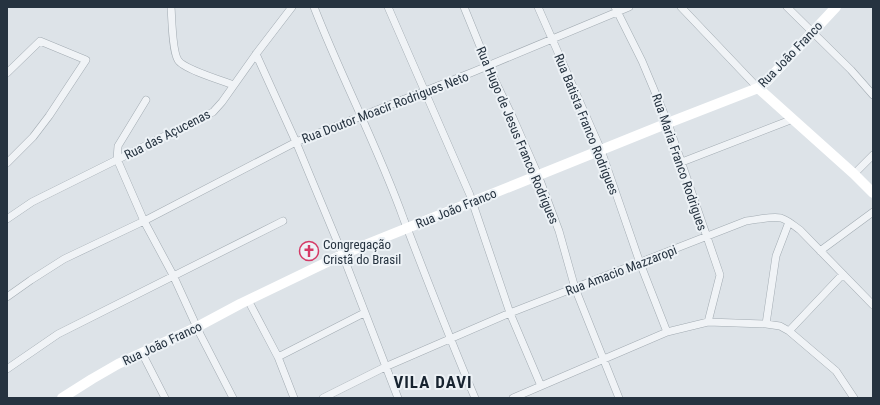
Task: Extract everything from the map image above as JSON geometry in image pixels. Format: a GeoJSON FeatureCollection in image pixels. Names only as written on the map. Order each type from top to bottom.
{"type":"FeatureCollection","features":[{"type":"Feature","properties":{"kind":"street"},"geometry":{"type":"LineString","coordinates":[[171,7],[175,53],[178,60],[186,66],[234,85]]}},
{"type":"Feature","properties":{"kind":"street","name":"Rua das Açucenas"},"geometry":{"type":"LineString","coordinates":[[7,219],[32,202],[213,112],[292,7]]}},
{"type":"Feature","properties":{"kind":"street"},"geometry":{"type":"LineString","coordinates":[[314,7],[331,52],[361,115],[475,398]]}},
{"type":"Feature","properties":{"kind":"street"},"geometry":{"type":"LineString","coordinates":[[388,7],[470,195],[510,313],[541,386]]}},
{"type":"Feature","properties":{"kind":"street","name":"Rua Hugo de Jesus Franco Rodrigues"},"geometry":{"type":"LineString","coordinates":[[464,7],[488,66],[538,175],[559,231],[575,288],[619,398]]}},
{"type":"Feature","properties":{"kind":"street","name":"Rua Batista Franco Rodrigues"},"geometry":{"type":"LineString","coordinates":[[538,7],[601,150],[640,263],[667,332]]}},
{"type":"Feature","properties":{"kind":"street","name":"Rua Doutor Moacir Rodrigues Neto"},"geometry":{"type":"LineString","coordinates":[[7,297],[64,259],[144,221],[296,142],[488,66],[616,10],[630,7]]}},
{"type":"Feature","properties":{"kind":"street"},"geometry":{"type":"LineString","coordinates":[[680,7],[758,88],[854,174],[873,193]]}},
{"type":"Feature","properties":{"kind":"street"},"geometry":{"type":"LineString","coordinates":[[787,7],[851,70],[873,95]]}},
{"type":"Feature","properties":{"kind":"street","name":"Rua João Franco"},"geometry":{"type":"LineString","coordinates":[[62,398],[92,379],[142,353],[342,254],[758,88],[767,81],[836,7]]}},
{"type":"Feature","properties":{"kind":"street","name":"Rua Maria Franco Rodrigues"},"geometry":{"type":"LineString","coordinates":[[616,10],[642,61],[668,123],[720,275],[708,322]]}},
{"type":"Feature","properties":{"kind":"street"},"geometry":{"type":"LineString","coordinates":[[7,73],[40,41],[86,60],[49,116],[33,137],[7,163]]}},
{"type":"Feature","properties":{"kind":"street"},"geometry":{"type":"LineString","coordinates":[[256,54],[296,142],[342,254],[398,398]]}},
{"type":"Feature","properties":{"kind":"street"},"geometry":{"type":"LineString","coordinates":[[146,100],[118,146],[117,159],[144,221],[173,275],[197,327],[233,398]]}},
{"type":"Feature","properties":{"kind":"street"},"geometry":{"type":"LineString","coordinates":[[682,162],[793,119]]}},
{"type":"Feature","properties":{"kind":"street"},"geometry":{"type":"LineString","coordinates":[[854,174],[873,155]]}},
{"type":"Feature","properties":{"kind":"street"},"geometry":{"type":"LineString","coordinates":[[820,251],[873,212]]}},
{"type":"Feature","properties":{"kind":"street","name":"Rua Amacio Mazzaropi"},"geometry":{"type":"LineString","coordinates":[[323,398],[385,367],[450,338],[746,221],[764,218],[780,218],[789,222],[800,230],[873,305]]}},
{"type":"Feature","properties":{"kind":"street"},"geometry":{"type":"LineString","coordinates":[[7,369],[58,334],[283,221]]}},
{"type":"Feature","properties":{"kind":"street"},"geometry":{"type":"LineString","coordinates":[[766,324],[776,256],[789,222]]}},
{"type":"Feature","properties":{"kind":"street"},"geometry":{"type":"LineString","coordinates":[[789,330],[844,274]]}},
{"type":"Feature","properties":{"kind":"street"},"geometry":{"type":"LineString","coordinates":[[248,300],[278,357],[294,398]]}},
{"type":"Feature","properties":{"kind":"street"},"geometry":{"type":"LineString","coordinates":[[278,357],[364,312]]}},
{"type":"Feature","properties":{"kind":"street"},"geometry":{"type":"LineString","coordinates":[[513,398],[667,332],[708,322],[766,324],[780,326],[789,330],[836,371],[854,398]]}},
{"type":"Feature","properties":{"kind":"street"},"geometry":{"type":"LineString","coordinates":[[142,353],[165,398]]}},
{"type":"Feature","properties":{"kind":"place","name":"Congregação Cristã do Brasil"},"geometry":{"type":"Point","coordinates":[309,251]}},
{"type":"Feature","properties":{"kind":"district","name":"VILA DAVI"},"geometry":{"type":"Point","coordinates":[433,382]}}]}
